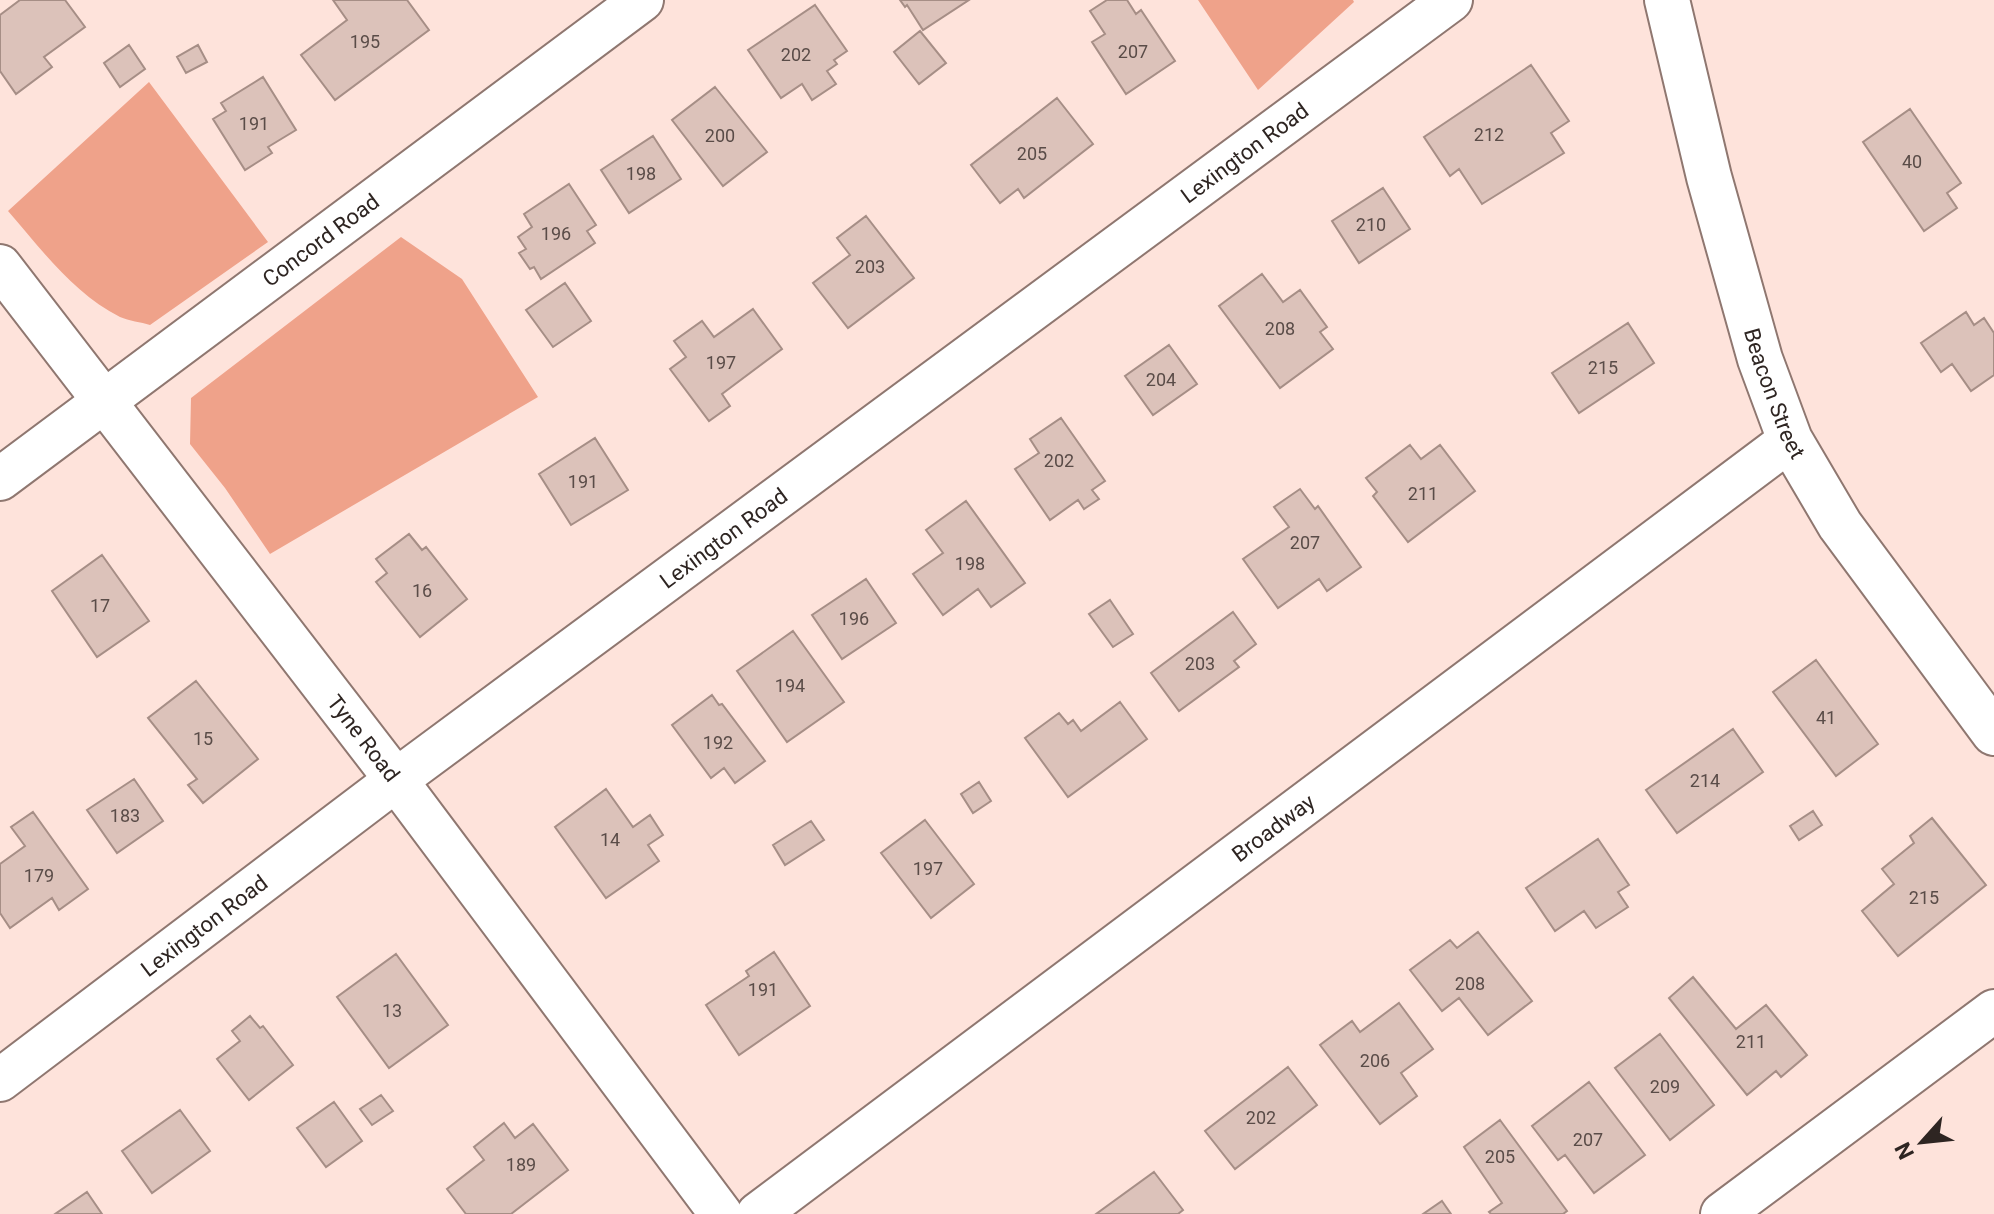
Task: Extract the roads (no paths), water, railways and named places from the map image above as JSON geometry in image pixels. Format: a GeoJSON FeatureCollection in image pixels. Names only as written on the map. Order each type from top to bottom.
{"type":"FeatureCollection","features":[{"type":"Feature","properties":{"kind":"street","name":"Concord Road"},"geometry":{"type":"LineString","coordinates":[[0,479],[642,0]]}},
{"type":"Feature","properties":{"kind":"street","name":"Lexington Road"},"geometry":{"type":"LineString","coordinates":[[0,1080],[396,780],[1451,0]]}},
{"type":"Feature","properties":{"kind":"street","name":"Beacon Street"},"geometry":{"type":"LineString","coordinates":[[1667,0],[1709,177],[1756,344],[1790,440],[1840,525],[1994,733]]}},
{"type":"Feature","properties":{"kind":"street","name":"Tyne Road"},"geometry":{"type":"LineString","coordinates":[[0,266],[396,780],[721,1214]]}},
{"type":"Feature","properties":{"kind":"street","name":"Broadway"},"geometry":{"type":"LineString","coordinates":[[758,1214],[1790,440]]}},
{"type":"Feature","properties":{"kind":"street"},"geometry":{"type":"LineString","coordinates":[[1722,1214],[1994,1011]]}}]}
